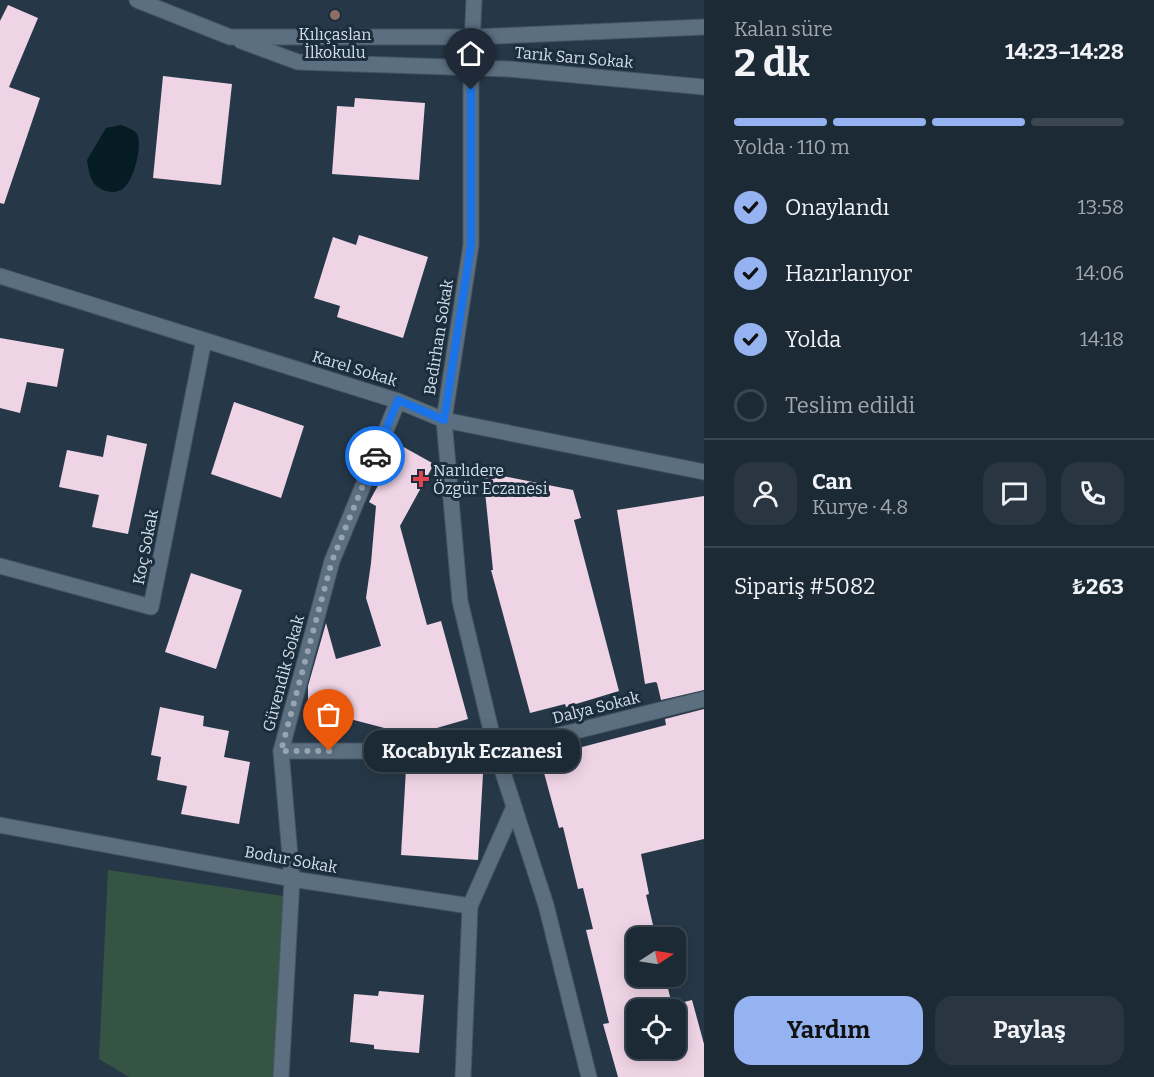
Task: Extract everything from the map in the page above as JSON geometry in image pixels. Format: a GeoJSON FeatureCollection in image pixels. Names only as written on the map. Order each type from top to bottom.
{"type":"FeatureCollection","features":[{"type":"Feature","properties":{"kind":"street","name":"Tarık Sarı Sokak"},"geometry":{"type":"LineString","coordinates":[[137,0],[298,62],[509,69],[704,87]]}},
{"type":"Feature","properties":{"kind":"street"},"geometry":{"type":"LineString","coordinates":[[473,37],[474,0]]}},
{"type":"Feature","properties":{"kind":"street","name":"Tarık Sarı Sokak"},"geometry":{"type":"LineString","coordinates":[[230,37],[473,37],[704,27]]}},
{"type":"Feature","properties":{"kind":"street","name":"Bedirhan Sokak"},"geometry":{"type":"LineString","coordinates":[[473,37],[471,245],[444,420],[460,601],[496,751],[546,905],[589,1077]]}},
{"type":"Feature","properties":{"kind":"street","name":"Karel Sokak"},"geometry":{"type":"LineString","coordinates":[[0,276],[398,400],[444,420],[704,472]]}},
{"type":"Feature","properties":{"kind":"street","name":"Koç Sokak"},"geometry":{"type":"LineString","coordinates":[[0,566],[151,607],[204,340]]}},
{"type":"Feature","properties":{"kind":"street","name":"Güvendik Sokak"},"geometry":{"type":"LineString","coordinates":[[281,1077],[292,879],[281,751],[332,561],[398,400]]}},
{"type":"Feature","properties":{"kind":"street","name":"Dalya Sokak"},"geometry":{"type":"LineString","coordinates":[[281,751],[496,751],[704,699]]}},
{"type":"Feature","properties":{"kind":"street"},"geometry":{"type":"LineString","coordinates":[[462,1077],[470,906],[514,807]]}},
{"type":"Feature","properties":{"kind":"street","name":"Bodur Sokak"},"geometry":{"type":"LineString","coordinates":[[0,825],[292,879],[470,906]]}},
{"type":"Feature","properties":{"kind":"green space"},"geometry":{"type":"Polygon","coordinates":[[[108,870],[283,896],[274,1077],[129,1077],[99,1059],[108,870]]]}},
{"type":"Feature","properties":{"kind":"water"},"geometry":{"type":"Polygon","coordinates":[[[121,125],[132,129],[137,134],[139,146],[137,161],[125,187],[108,192],[93,182],[87,160],[106,128],[121,125]]]}},
{"type":"Feature","properties":{"kind":"building"},"geometry":{"type":"Polygon","coordinates":[[[8,5],[38,18],[9,87],[40,98],[4,204],[0,203],[0,21],[8,5]]]}},
{"type":"Feature","properties":{"kind":"building"},"geometry":{"type":"Polygon","coordinates":[[[163,76],[232,84],[221,185],[153,178],[163,76]]]}},
{"type":"Feature","properties":{"kind":"building"},"geometry":{"type":"Polygon","coordinates":[[[355,98],[425,103],[419,180],[332,174],[337,106],[354,107],[355,98]]]}},
{"type":"Feature","properties":{"kind":"building"},"geometry":{"type":"Polygon","coordinates":[[[359,235],[428,257],[403,338],[337,317],[340,306],[314,298],[333,237],[356,245],[359,235]]]}},
{"type":"Feature","properties":{"kind":"building"},"geometry":{"type":"Polygon","coordinates":[[[0,338],[64,349],[57,387],[27,382],[20,413],[0,408],[0,338]]]}},
{"type":"Feature","properties":{"kind":"building"},"geometry":{"type":"Polygon","coordinates":[[[234,402],[304,426],[281,498],[211,474],[234,402]]]}},
{"type":"Feature","properties":{"kind":"building"},"geometry":{"type":"Polygon","coordinates":[[[107,435],[147,444],[128,534],[92,527],[99,495],[59,487],[67,450],[103,457],[107,435]]]}},
{"type":"Feature","properties":{"kind":"building"},"geometry":{"type":"Polygon","coordinates":[[[400,445],[434,464],[400,526],[427,625],[441,621],[468,719],[395,740],[392,730],[308,708],[308,686],[326,623],[336,659],[381,646],[366,598],[376,506],[369,502],[400,445]]]}},
{"type":"Feature","properties":{"kind":"building"},"geometry":{"type":"Polygon","coordinates":[[[483,472],[573,490],[581,518],[574,520],[619,691],[566,707],[565,704],[530,713],[491,570],[493,570],[483,472]]]}},
{"type":"Feature","properties":{"kind":"building"},"geometry":{"type":"Polygon","coordinates":[[[704,496],[704,690],[661,700],[657,683],[645,684],[617,510],[704,496]]]}},
{"type":"Feature","properties":{"kind":"building"},"geometry":{"type":"Polygon","coordinates":[[[191,573],[242,590],[216,669],[165,652],[191,573]]]}},
{"type":"Feature","properties":{"kind":"building"},"geometry":{"type":"Polygon","coordinates":[[[160,707],[204,716],[203,726],[229,731],[224,757],[250,762],[239,824],[181,814],[187,786],[157,780],[161,757],[151,755],[160,707]]]}},
{"type":"Feature","properties":{"kind":"building"},"geometry":{"type":"Polygon","coordinates":[[[704,709],[704,839],[641,854],[649,894],[646,895],[653,927],[626,927],[626,987],[668,987],[671,999],[626,999],[626,1059],[686,1059],[686,1002],[692,1000],[704,1044],[704,1077],[618,1077],[603,1024],[609,1023],[586,930],[593,929],[583,888],[578,889],[563,827],[559,828],[540,758],[666,725],[665,719],[704,709]]]}},
{"type":"Feature","properties":{"kind":"building"},"geometry":{"type":"Polygon","coordinates":[[[406,769],[483,774],[478,860],[401,855],[406,769]]]}},
{"type":"Feature","properties":{"kind":"building"},"geometry":{"type":"Polygon","coordinates":[[[379,991],[424,995],[419,1053],[374,1049],[374,1045],[350,1042],[354,994],[378,996],[379,991]]]}},
{"type":"Feature","properties":{"kind":"way so far"},"geometry":{"type":"LineString","coordinates":[[329,751],[281,751],[332,561],[375,456]]}},
{"type":"Feature","properties":{"kind":"place","name":"Kılıçaslan İlkokulu"},"geometry":{"type":"Point","coordinates":[335,15]}},
{"type":"Feature","properties":{"kind":"place","name":"Narlıdere Özgür Eczanesi"},"geometry":{"type":"Point","coordinates":[421,479]}},
{"type":"Feature","properties":{"kind":"place","name":"Kocabıyık Eczanesi"},"geometry":{"type":"Point","coordinates":[329,751]}},
{"type":"Feature","properties":{"kind":"route"},"geometry":{"type":"LineString","coordinates":[[375,456],[398,400],[444,420],[471,245],[471,90]]}}]}
